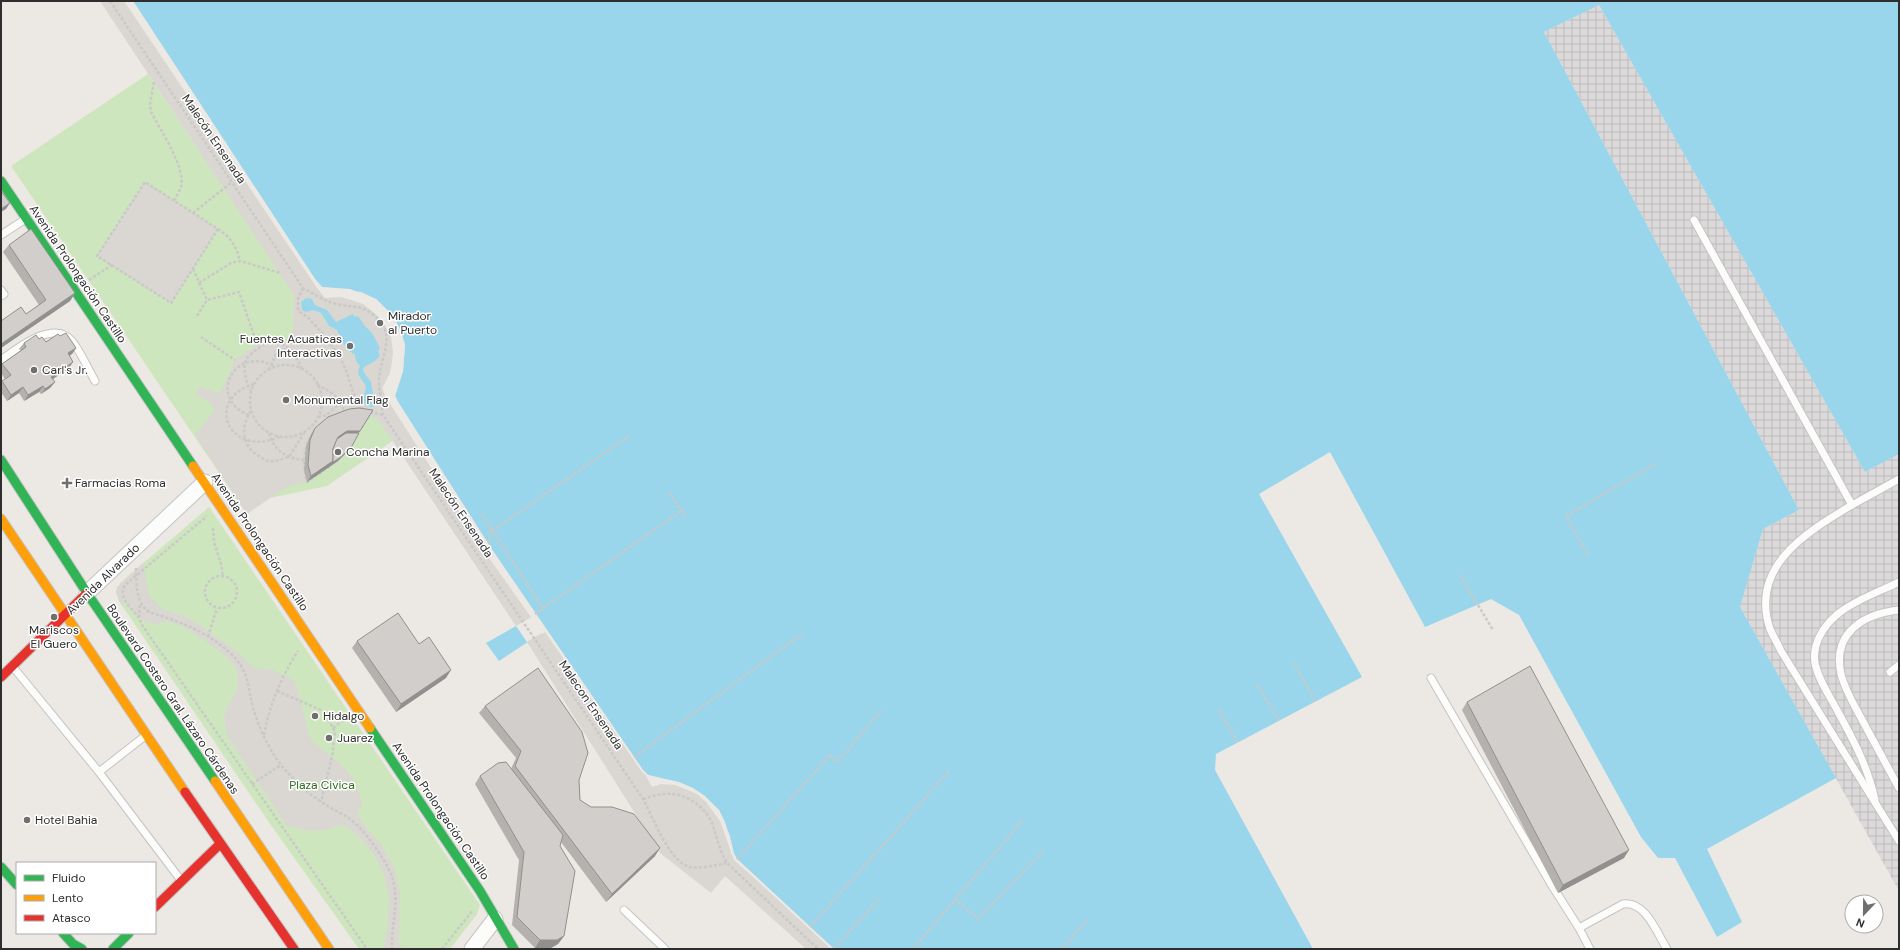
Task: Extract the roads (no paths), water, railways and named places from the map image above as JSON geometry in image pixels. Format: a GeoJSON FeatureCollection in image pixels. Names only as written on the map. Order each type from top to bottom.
{"type":"FeatureCollection","features":[{"type":"Feature","properties":{"kind":"main road","name":"Avenida Prolongación Castillo"},"geometry":{"type":"LineString","coordinates":[[1,181],[480,890],[495,920],[514,949]]}},
{"type":"Feature","properties":{"kind":"main road","name":"Boulevard Costero Gral. Lázaro Cárdenas"},"geometry":{"type":"LineString","coordinates":[[1,460],[87,593],[329,949]]}},
{"type":"Feature","properties":{"kind":"main road"},"geometry":{"type":"LineString","coordinates":[[1,519],[220,844],[294,949]]}},
{"type":"Feature","properties":{"kind":"main road","name":"Avenida Alvarado"},"geometry":{"type":"LineString","coordinates":[[1,677],[87,593]]}},
{"type":"Feature","properties":{"kind":"main road"},"geometry":{"type":"LineString","coordinates":[[156,906],[220,844]]}},
{"type":"Feature","properties":{"kind":"main road"},"geometry":{"type":"LineString","coordinates":[[1,867],[16,884]]}},
{"type":"Feature","properties":{"kind":"main road"},"geometry":{"type":"LineString","coordinates":[[64,934],[73,944],[82,949]]}},
{"type":"Feature","properties":{"kind":"main road"},"geometry":{"type":"LineString","coordinates":[[113,949],[128,934]]}},
{"type":"Feature","properties":{"kind":"street","name":"Avenida Alvarado"},"geometry":{"type":"LineString","coordinates":[[87,593],[205,482]]}},
{"type":"Feature","properties":{"kind":"street"},"geometry":{"type":"LineString","coordinates":[[472,949],[495,920]]}},
{"type":"Feature","properties":{"kind":"lane"},"geometry":{"type":"LineString","coordinates":[[1,235],[26,218]]}},
{"type":"Feature","properties":{"kind":"lane"},"geometry":{"type":"LineString","coordinates":[[1694,220],[1852,505]]}},
{"type":"Feature","properties":{"kind":"lane"},"geometry":{"type":"LineString","coordinates":[[1,290],[4,294],[1,296]]}},
{"type":"Feature","properties":{"kind":"lane"},"geometry":{"type":"LineString","coordinates":[[1,360],[27,341],[52,333],[62,333],[72,340],[95,381]]}},
{"type":"Feature","properties":{"kind":"lane"},"geometry":{"type":"LineString","coordinates":[[1899,480],[1852,505],[1804,535],[1778,562],[1767,589],[1767,612],[1770,629],[1781,651],[1899,841]]}},
{"type":"Feature","properties":{"kind":"lane"},"geometry":{"type":"LineString","coordinates":[[1876,805],[1871,780],[1863,760],[1821,680],[1815,663],[1815,647],[1820,634],[1828,623],[1840,613],[1858,601],[1899,582]]}},
{"type":"Feature","properties":{"kind":"lane"},"geometry":{"type":"LineString","coordinates":[[1899,610],[1888,611],[1859,622],[1847,633],[1842,646],[1840,660],[1841,673],[1848,692],[1899,788]]}},
{"type":"Feature","properties":{"kind":"lane"},"geometry":{"type":"LineString","coordinates":[[12,666],[99,772],[181,881]]}},
{"type":"Feature","properties":{"kind":"lane"},"geometry":{"type":"LineString","coordinates":[[1890,672],[1899,666]]}},
{"type":"Feature","properties":{"kind":"lane"},"geometry":{"type":"LineString","coordinates":[[1431,678],[1590,949]]}},
{"type":"Feature","properties":{"kind":"lane"},"geometry":{"type":"LineString","coordinates":[[99,772],[147,735]]}},
{"type":"Feature","properties":{"kind":"lane"},"geometry":{"type":"LineString","coordinates":[[1579,928],[1623,904],[1629,903],[1641,908],[1667,949]]}},
{"type":"Feature","properties":{"kind":"lane"},"geometry":{"type":"LineString","coordinates":[[624,910],[665,949]]}},
{"type":"Feature","properties":{"kind":"water"},"geometry":{"type":"Polygon","coordinates":[[[133,1],[1899,1],[1899,454],[1865,472],[1599,5],[1544,32],[1799,510],[1763,529],[1740,607],[1836,778],[1707,849],[1742,922],[1717,937],[1675,858],[1658,858],[1641,837],[1519,615],[1491,599],[1425,627],[1330,452],[1259,494],[1362,677],[1216,754],[1215,770],[1313,949],[834,949],[737,859],[734,854],[730,836],[719,810],[693,788],[648,775],[643,770],[546,630],[499,661],[486,643],[535,614],[489,545],[395,396],[403,371],[405,345],[393,316],[376,299],[350,289],[322,287],[315,279],[133,1]]]}},
{"type":"Feature","properties":{"kind":"water"},"geometry":{"type":"Polygon","coordinates":[[[306,298],[312,299],[315,305],[327,310],[336,322],[353,314],[355,317],[358,316],[372,333],[380,348],[378,351],[380,356],[375,361],[364,367],[363,371],[371,382],[373,393],[378,398],[374,407],[366,406],[363,402],[366,386],[359,375],[358,372],[360,366],[356,361],[355,355],[346,349],[337,330],[329,326],[321,313],[313,310],[306,312],[302,310],[301,302],[306,298]]]}},
{"type":"Feature","properties":{"kind":"place","name":"Mirador al Puerto"},"geometry":{"type":"Point","coordinates":[380,323]}},
{"type":"Feature","properties":{"kind":"place","name":"Fuentes Acuaticas Interactivas"},"geometry":{"type":"Point","coordinates":[350,346]}},
{"type":"Feature","properties":{"kind":"place","name":"Carl's Jr."},"geometry":{"type":"Point","coordinates":[34,370]}},
{"type":"Feature","properties":{"kind":"place","name":"Monumental Flag"},"geometry":{"type":"Point","coordinates":[286,400]}},
{"type":"Feature","properties":{"kind":"place","name":"Concha Marina"},"geometry":{"type":"Point","coordinates":[338,452]}},
{"type":"Feature","properties":{"kind":"place","name":"Farmacias Roma"},"geometry":{"type":"Point","coordinates":[67,483]}},
{"type":"Feature","properties":{"kind":"place","name":"Mariscos El Guero"},"geometry":{"type":"Point","coordinates":[54,617]}},
{"type":"Feature","properties":{"kind":"place","name":"Hidalgo"},"geometry":{"type":"Point","coordinates":[315,716]}},
{"type":"Feature","properties":{"kind":"place","name":"Juarez"},"geometry":{"type":"Point","coordinates":[329,738]}},
{"type":"Feature","properties":{"kind":"place","name":"Hotel Bahia"},"geometry":{"type":"Point","coordinates":[27,820]}},
{"type":"Feature","properties":{"kind":"park label","name":"Plaza Civica"},"geometry":{"type":"Point","coordinates":[322,785]}}]}
